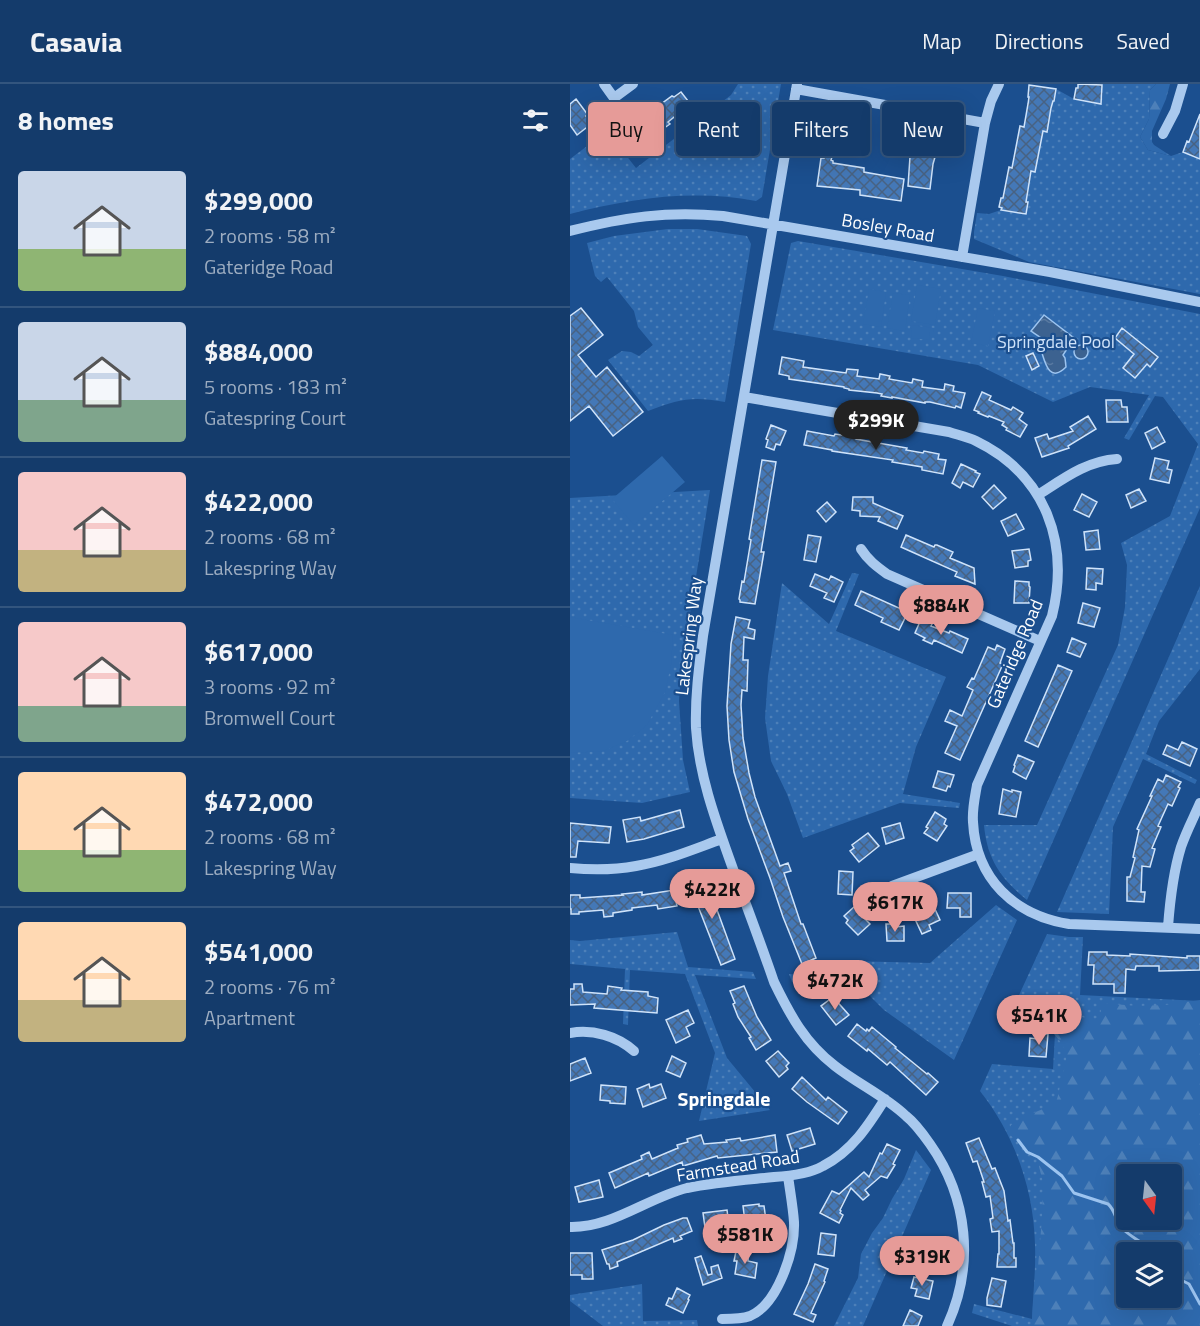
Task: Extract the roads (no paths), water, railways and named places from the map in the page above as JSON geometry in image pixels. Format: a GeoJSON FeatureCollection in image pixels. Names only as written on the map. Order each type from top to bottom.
{"type":"FeatureCollection","features":[{"type":"Feature","properties":{"kind":"street"},"geometry":{"type":"LineString","coordinates":[[604,84],[614,98],[633,84]]}},
{"type":"Feature","properties":{"kind":"street"},"geometry":{"type":"LineString","coordinates":[[962,257],[986,123],[991,101],[999,84]]}},
{"type":"Feature","properties":{"kind":"street"},"geometry":{"type":"LineString","coordinates":[[1163,134],[1175,111],[1183,84]]}},
{"type":"Feature","properties":{"kind":"street"},"geometry":{"type":"LineString","coordinates":[[797,86],[986,123]]}},
{"type":"Feature","properties":{"kind":"street","name":"Lakespring Way"},"geometry":{"type":"LineString","coordinates":[[797,86],[705,622],[698,670],[696,729],[709,797],[722,839],[774,982],[787,1009],[801,1032],[819,1052],[908,1117],[938,1156],[951,1179],[962,1222],[964,1269],[960,1292],[947,1326]]}},
{"type":"Feature","properties":{"kind":"street","name":"Bosley Road"},"geometry":{"type":"LineString","coordinates":[[570,231],[632,217],[677,214],[723,216],[1086,279],[1200,302]]}},
{"type":"Feature","properties":{"kind":"street","name":"Gateridge Road"},"geometry":{"type":"LineString","coordinates":[[744,397],[949,432],[993,450],[1026,479],[1038,495],[1050,520],[1058,560],[1056,597],[1052,616],[977,785],[973,822],[979,854],[993,881],[1004,894],[1034,915],[1069,924],[1200,929]]}},
{"type":"Feature","properties":{"kind":"street"},"geometry":{"type":"LineString","coordinates":[[1038,495],[1079,469],[1095,462],[1117,459]]}},
{"type":"Feature","properties":{"kind":"street"},"geometry":{"type":"LineString","coordinates":[[861,549],[873,564],[887,574],[1040,641]]}},
{"type":"Feature","properties":{"kind":"street"},"geometry":{"type":"LineString","coordinates":[[1167,927],[1175,868],[1182,844],[1200,803]]}},
{"type":"Feature","properties":{"kind":"street"},"geometry":{"type":"LineString","coordinates":[[570,868],[613,869],[637,866],[663,860],[722,839]]}},
{"type":"Feature","properties":{"kind":"street"},"geometry":{"type":"LineString","coordinates":[[892,886],[979,854]]}},
{"type":"Feature","properties":{"kind":"street"},"geometry":{"type":"LineString","coordinates":[[570,1033],[596,1033],[611,1036],[624,1042],[634,1051]]}},
{"type":"Feature","properties":{"kind":"street","name":"Farmstead Road"},"geometry":{"type":"LineString","coordinates":[[570,1227],[592,1226],[685,1189],[788,1176],[821,1168],[850,1147],[865,1130],[885,1099]]}},
{"type":"Feature","properties":{"kind":"street"},"geometry":{"type":"LineString","coordinates":[[722,1319],[749,1317],[768,1303],[774,1294],[791,1253],[793,1239],[794,1223],[788,1176]]}},
{"type":"Feature","properties":{"kind":"water"},"geometry":{"type":"Polygon","coordinates":[[[1044,315],[1074,338],[1063,355],[1066,367],[1060,372],[1055,373],[1049,369],[1041,350],[1047,342],[1031,331],[1044,315]]]}},
{"type":"Feature","properties":{"kind":"water"},"geometry":{"type":"Polygon","coordinates":[[[1078,345],[1084,345],[1088,352],[1084,359],[1078,359],[1074,355],[1074,349],[1078,345]]]}},
{"type":"Feature","properties":{"kind":"waterway"},"geometry":{"type":"LineString","coordinates":[[1018,1140],[1027,1152],[1038,1157],[1062,1176],[1074,1193],[1108,1204],[1123,1229],[1140,1242]]}},
{"type":"Feature","properties":{"kind":"waterway"},"geometry":{"type":"LineString","coordinates":[[1182,1280],[1189,1284],[1200,1304]]}},
{"type":"Feature","properties":{"kind":"district","name":"Springdale"},"geometry":{"type":"Point","coordinates":[724,1099]}},
{"type":"Feature","properties":{"kind":"park label","name":"Springdale Pool"},"geometry":{"type":"Point","coordinates":[1056,342]}}]}
